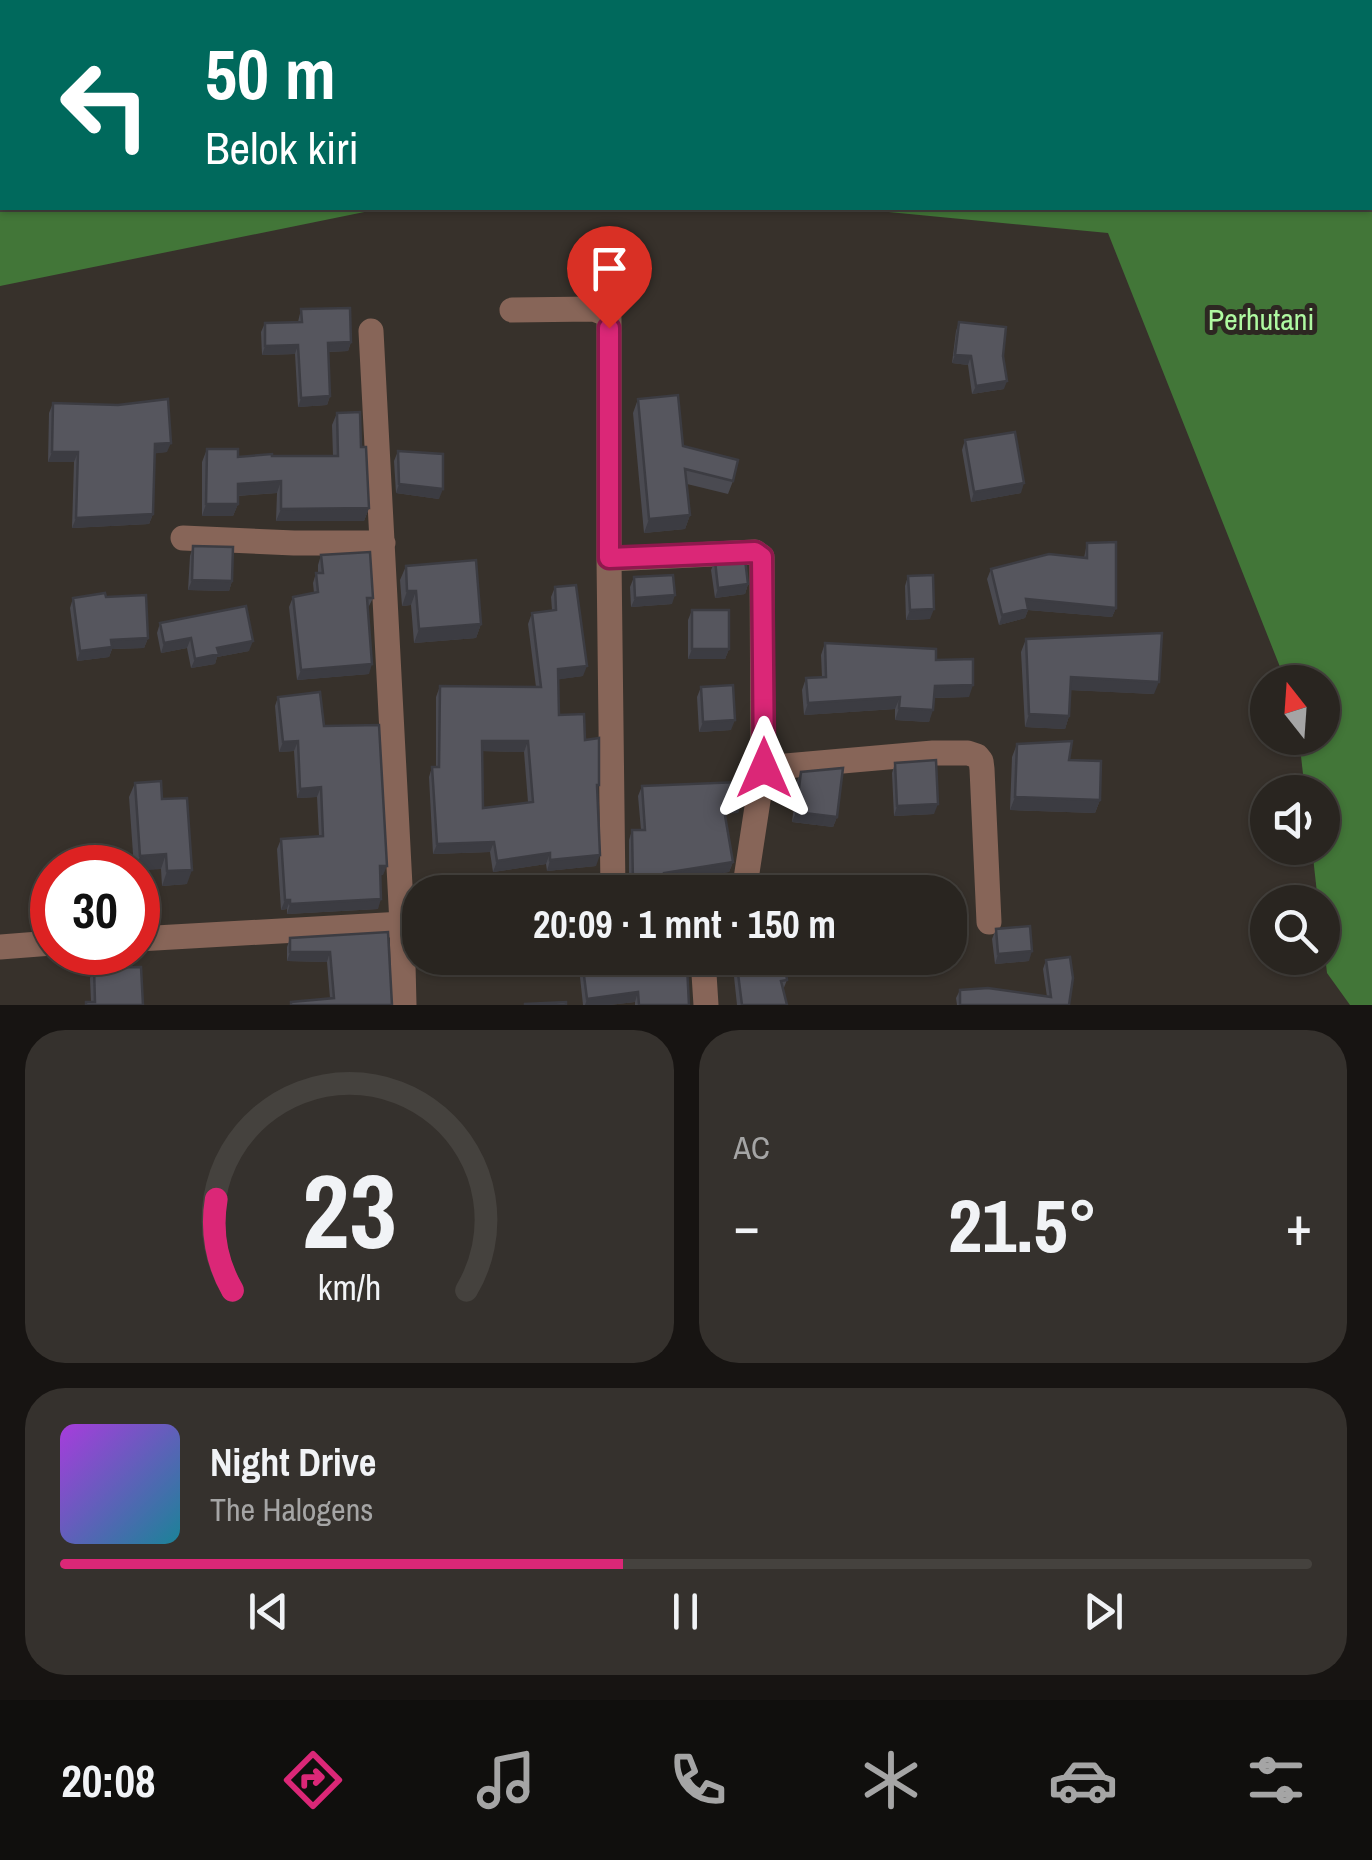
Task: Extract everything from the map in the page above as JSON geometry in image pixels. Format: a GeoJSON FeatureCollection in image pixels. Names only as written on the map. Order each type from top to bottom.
{"type":"FeatureCollection","features":[{"type":"Feature","properties":{"kind":"street"},"geometry":{"type":"LineString","coordinates":[[512,310],[594,309],[609,318],[613,875]]}},
{"type":"Feature","properties":{"kind":"street"},"geometry":{"type":"LineString","coordinates":[[371,331],[407,875]]}},
{"type":"Feature","properties":{"kind":"street"},"geometry":{"type":"LineString","coordinates":[[184,538],[383,542]]}},
{"type":"Feature","properties":{"kind":"street"},"geometry":{"type":"LineString","coordinates":[[609,558],[755,552],[762,557],[764,768],[747,875]]}},
{"type":"Feature","properties":{"kind":"street"},"geometry":{"type":"LineString","coordinates":[[764,768],[934,754],[976,756],[982,769],[989,922]]}},
{"type":"Feature","properties":{"kind":"street"},"geometry":{"type":"LineString","coordinates":[[160,939],[402,925]]}},
{"type":"Feature","properties":{"kind":"street"},"geometry":{"type":"LineString","coordinates":[[0,947],[30,944]]}},
{"type":"Feature","properties":{"kind":"street"},"geometry":{"type":"LineString","coordinates":[[404,1005],[407,975]]}},
{"type":"Feature","properties":{"kind":"street"},"geometry":{"type":"LineString","coordinates":[[704,975],[706,1005]]}},
{"type":"Feature","properties":{"kind":"green space","name":"Perhutani"},"geometry":{"type":"Polygon","coordinates":[[[0,210],[374,210],[0,286],[0,210]]]}},
{"type":"Feature","properties":{"kind":"green space","name":"Perhutani"},"geometry":{"type":"Polygon","coordinates":[[[868,210],[1372,210],[1372,1005],[1350,1005],[1328,975],[1340,975],[1340,885],[1316,885],[1314,865],[1340,865],[1340,775],[1303,775],[1301,755],[1340,755],[1340,665],[1279,665],[1108,233],[868,210]]]}},
{"type":"Feature","properties":{"kind":"building"},"geometry":{"type":"Polygon","coordinates":[[[350,308],[351,342],[328,343],[330,396],[301,398],[298,345],[265,346],[265,323],[302,322],[301,309],[350,308]]]}},
{"type":"Feature","properties":{"kind":"building"},"geometry":{"type":"Polygon","coordinates":[[[959,322],[1006,327],[1003,356],[1007,381],[976,386],[971,356],[955,355],[959,322]]]}},
{"type":"Feature","properties":{"kind":"building"},"geometry":{"type":"Polygon","coordinates":[[[678,395],[683,446],[738,460],[733,481],[685,469],[690,515],[649,519],[638,399],[678,395]]]}},
{"type":"Feature","properties":{"kind":"building"},"geometry":{"type":"Polygon","coordinates":[[[168,399],[171,443],[155,444],[153,514],[76,518],[78,452],[52,452],[53,403],[118,405],[168,399]]]}},
{"type":"Feature","properties":{"kind":"building"},"geometry":{"type":"Polygon","coordinates":[[[360,412],[369,508],[281,509],[281,481],[238,484],[238,504],[206,504],[207,449],[238,449],[238,457],[338,456],[337,413],[360,412]]]}},
{"type":"Feature","properties":{"kind":"building"},"geometry":{"type":"Polygon","coordinates":[[[1015,432],[1024,483],[974,492],[965,440],[1015,432]]]}},
{"type":"Feature","properties":{"kind":"building"},"geometry":{"type":"Polygon","coordinates":[[[398,451],[443,454],[443,489],[399,484],[398,451]]]}},
{"type":"Feature","properties":{"kind":"building"},"geometry":{"type":"Polygon","coordinates":[[[1116,542],[1116,608],[1026,599],[1028,609],[1002,615],[991,569],[1049,554],[1087,558],[1087,543],[1116,542]]]}},
{"type":"Feature","properties":{"kind":"building"},"geometry":{"type":"Polygon","coordinates":[[[193,546],[233,547],[232,581],[192,580],[193,546]]]}},
{"type":"Feature","properties":{"kind":"building"},"geometry":{"type":"Polygon","coordinates":[[[370,552],[373,598],[367,598],[372,664],[301,670],[293,597],[318,592],[316,573],[323,573],[321,555],[370,552]]]}},
{"type":"Feature","properties":{"kind":"building"},"geometry":{"type":"Polygon","coordinates":[[[745,559],[748,584],[718,588],[715,561],[745,559]]]}},
{"type":"Feature","properties":{"kind":"building"},"geometry":{"type":"Polygon","coordinates":[[[476,560],[481,624],[419,629],[416,591],[407,591],[406,566],[476,560]]]}},
{"type":"Feature","properties":{"kind":"building"},"geometry":{"type":"Polygon","coordinates":[[[673,575],[675,595],[635,598],[634,577],[673,575]]]}},
{"type":"Feature","properties":{"kind":"building"},"geometry":{"type":"Polygon","coordinates":[[[933,575],[934,609],[910,610],[908,576],[933,575]]]}},
{"type":"Feature","properties":{"kind":"building"},"geometry":{"type":"Polygon","coordinates":[[[576,585],[587,666],[558,669],[559,715],[584,714],[585,740],[599,738],[600,855],[550,860],[550,853],[497,861],[494,842],[437,844],[432,767],[439,767],[440,686],[541,687],[532,613],[556,610],[555,587],[576,585]],[[482,741],[483,808],[533,802],[528,741],[482,741]]]}},
{"type":"Feature","properties":{"kind":"building"},"geometry":{"type":"Polygon","coordinates":[[[105,593],[106,597],[146,595],[148,638],[111,640],[112,647],[80,651],[73,598],[105,593]]]}},
{"type":"Feature","properties":{"kind":"building"},"geometry":{"type":"Polygon","coordinates":[[[246,606],[253,641],[217,648],[219,654],[195,659],[191,638],[164,643],[160,623],[246,606]]]}},
{"type":"Feature","properties":{"kind":"building"},"geometry":{"type":"Polygon","coordinates":[[[692,610],[729,610],[729,649],[692,649],[692,610]]]}},
{"type":"Feature","properties":{"kind":"building"},"geometry":{"type":"Polygon","coordinates":[[[1162,633],[1159,682],[1071,677],[1069,716],[1029,714],[1026,639],[1162,633]]]}},
{"type":"Feature","properties":{"kind":"building"},"geometry":{"type":"Polygon","coordinates":[[[825,643],[936,649],[936,660],[973,659],[973,685],[935,686],[933,710],[899,708],[900,697],[808,703],[806,678],[826,677],[825,643]]]}},
{"type":"Feature","properties":{"kind":"building"},"geometry":{"type":"Polygon","coordinates":[[[733,685],[735,720],[703,722],[701,687],[733,685]]]}},
{"type":"Feature","properties":{"kind":"building"},"geometry":{"type":"Polygon","coordinates":[[[320,692],[324,726],[379,725],[387,866],[380,866],[381,899],[290,904],[290,900],[285,900],[281,839],[323,836],[321,787],[300,789],[298,741],[283,742],[278,697],[320,692]]]}},
{"type":"Feature","properties":{"kind":"building"},"geometry":{"type":"Polygon","coordinates":[[[1072,741],[1069,760],[1101,761],[1100,800],[1015,797],[1017,744],[1072,741]]]}},
{"type":"Feature","properties":{"kind":"building"},"geometry":{"type":"Polygon","coordinates":[[[936,760],[938,804],[897,806],[895,763],[936,760]]]}},
{"type":"Feature","properties":{"kind":"building"},"geometry":{"type":"Polygon","coordinates":[[[843,768],[837,817],[796,812],[801,772],[843,768]]]}},
{"type":"Feature","properties":{"kind":"building"},"geometry":{"type":"Polygon","coordinates":[[[161,781],[162,799],[187,798],[192,870],[167,871],[166,854],[160,854],[160,845],[139,845],[135,783],[161,781]]]}},
{"type":"Feature","properties":{"kind":"building"},"geometry":{"type":"Polygon","coordinates":[[[740,782],[741,803],[723,804],[733,862],[664,875],[633,875],[632,830],[645,830],[642,786],[740,782]]]}},
{"type":"Feature","properties":{"kind":"building"},"geometry":{"type":"Polygon","coordinates":[[[1030,926],[1032,951],[998,954],[996,929],[1030,926]]]}},
{"type":"Feature","properties":{"kind":"building"},"geometry":{"type":"Polygon","coordinates":[[[388,932],[392,1005],[291,1005],[334,998],[330,952],[290,952],[290,938],[388,932]]]}},
{"type":"Feature","properties":{"kind":"building"},"geometry":{"type":"Polygon","coordinates":[[[1070,957],[1073,978],[1069,1005],[960,1005],[960,990],[988,988],[1051,997],[1046,960],[1070,957]]]}},
{"type":"Feature","properties":{"kind":"building"},"geometry":{"type":"Polygon","coordinates":[[[94,975],[141,975],[143,1005],[86,1005],[95,1002],[94,975]]]}},
{"type":"Feature","properties":{"kind":"building"},"geometry":{"type":"Polygon","coordinates":[[[584,975],[687,975],[689,1005],[639,1005],[638,992],[587,999],[584,975]]]}},
{"type":"Feature","properties":{"kind":"building"},"geometry":{"type":"Polygon","coordinates":[[[738,975],[786,975],[787,980],[781,981],[787,1005],[742,1005],[738,975]]]}},
{"type":"Feature","properties":{"kind":"building"},"geometry":{"type":"Polygon","coordinates":[[[525,1004],[566,1005],[525,1005],[525,1004]]]}},
{"type":"Feature","properties":{"kind":"route"},"geometry":{"type":"LineString","coordinates":[[609,328],[609,558],[755,552],[762,557],[764,768]]}}]}
